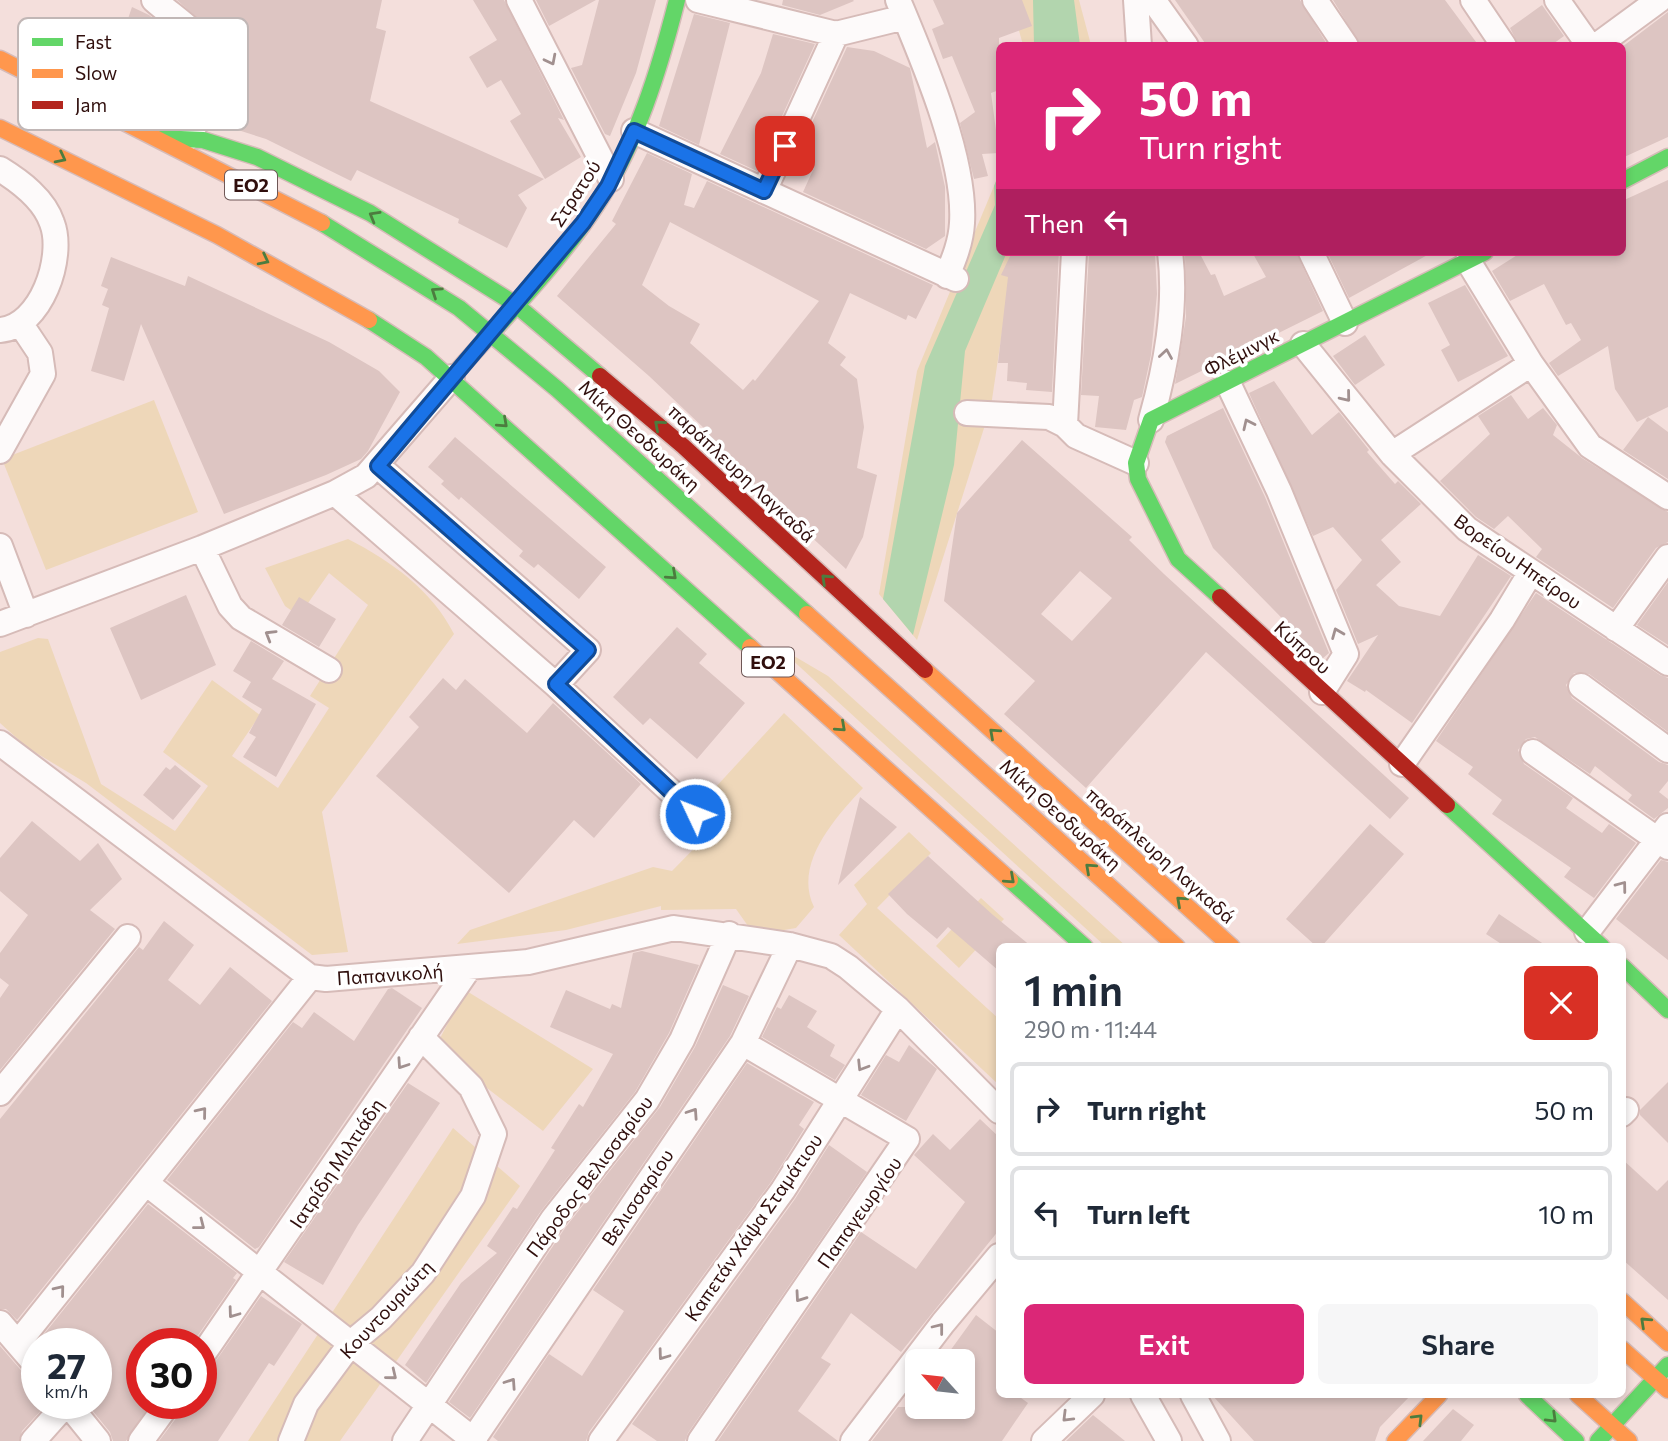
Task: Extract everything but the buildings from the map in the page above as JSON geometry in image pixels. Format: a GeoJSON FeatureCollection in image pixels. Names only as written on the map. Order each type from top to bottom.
{"type":"FeatureCollection","features":[{"type":"Feature","properties":{"kind":"main road","name":"Στρατού"},"geometry":{"type":"LineString","coordinates":[[452,377],[583,223],[611,179],[659,68],[677,0]]}},
{"type":"Feature","properties":{"kind":"main road","name":"Μίκη Θεοδωράκη"},"geometry":{"type":"LineString","coordinates":[[0,59],[18,68]]}},
{"type":"Feature","properties":{"kind":"main road","name":"ΕΟ2"},"geometry":{"type":"LineString","coordinates":[[0,128],[274,265],[377,324],[452,377],[1081,943]]}},
{"type":"Feature","properties":{"kind":"main road","name":"Μίκη Θεοδωράκη"},"geometry":{"type":"LineString","coordinates":[[142,130],[321,222],[431,289],[491,332],[1173,943]]}},
{"type":"Feature","properties":{"kind":"main road","name":"παράπλευρη Λαγκαδά"},"geometry":{"type":"LineString","coordinates":[[158,138],[188,138],[219,143],[257,157],[370,214],[467,271],[515,304],[683,446],[944,688],[1228,943]]}},
{"type":"Feature","properties":{"kind":"main road"},"geometry":{"type":"LineString","coordinates":[[1626,179],[1668,158]]}},
{"type":"Feature","properties":{"kind":"main road","name":"Φλέμινγκ"},"geometry":{"type":"LineString","coordinates":[[1151,420],[1477,256]]}},
{"type":"Feature","properties":{"kind":"main road"},"geometry":{"type":"LineString","coordinates":[[1136,463],[1151,420]]}},
{"type":"Feature","properties":{"kind":"main road","name":"Κύπρου"},"geometry":{"type":"LineString","coordinates":[[1136,463],[1138,479],[1178,559],[1595,939]]}},
{"type":"Feature","properties":{"kind":"main road"},"geometry":{"type":"LineString","coordinates":[[1626,970],[1668,1010]]}},
{"type":"Feature","properties":{"kind":"main road"},"geometry":{"type":"LineString","coordinates":[[1626,1305],[1668,1343]]}},
{"type":"Feature","properties":{"kind":"main road"},"geometry":{"type":"LineString","coordinates":[[1626,1353],[1668,1390]]}},
{"type":"Feature","properties":{"kind":"main road"},"geometry":{"type":"LineString","coordinates":[[1598,1441],[1668,1365]]}},
{"type":"Feature","properties":{"kind":"main road"},"geometry":{"type":"LineString","coordinates":[[1395,1441],[1436,1398]]}},
{"type":"Feature","properties":{"kind":"main road"},"geometry":{"type":"LineString","coordinates":[[1530,1398],[1576,1441]]}},
{"type":"Feature","properties":{"kind":"main road"},"geometry":{"type":"LineString","coordinates":[[1581,1398],[1629,1441]]}},
{"type":"Feature","properties":{"kind":"street"},"geometry":{"type":"LineString","coordinates":[[153,0],[174,18]]}},
{"type":"Feature","properties":{"kind":"street"},"geometry":{"type":"LineString","coordinates":[[519,0],[611,179]]}},
{"type":"Feature","properties":{"kind":"street"},"geometry":{"type":"LineString","coordinates":[[634,131],[952,277],[960,241],[962,205],[948,140],[902,9],[836,34],[698,0]]}},
{"type":"Feature","properties":{"kind":"street"},"geometry":{"type":"LineString","coordinates":[[1315,0],[1343,42]]}},
{"type":"Feature","properties":{"kind":"street"},"geometry":{"type":"LineString","coordinates":[[1473,0],[1501,42]]}},
{"type":"Feature","properties":{"kind":"street"},"geometry":{"type":"LineString","coordinates":[[1557,0],[1587,42]]}},
{"type":"Feature","properties":{"kind":"street"},"geometry":{"type":"LineString","coordinates":[[1602,42],[1660,0]]}},
{"type":"Feature","properties":{"kind":"street"},"geometry":{"type":"LineString","coordinates":[[1140,42],[1146,2]]}},
{"type":"Feature","properties":{"kind":"street"},"geometry":{"type":"LineString","coordinates":[[1146,2],[1182,42]]}},
{"type":"Feature","properties":{"kind":"street"},"geometry":{"type":"LineString","coordinates":[[764,191],[836,34]]}},
{"type":"Feature","properties":{"kind":"street"},"geometry":{"type":"LineString","coordinates":[[188,138],[192,130]]}},
{"type":"Feature","properties":{"kind":"street"},"geometry":{"type":"LineString","coordinates":[[0,169],[41,203],[55,231],[55,252],[47,282],[37,303],[10,326],[40,353],[43,374],[0,451]]}},
{"type":"Feature","properties":{"kind":"street"},"geometry":{"type":"LineString","coordinates":[[1065,425],[1074,256]]}},
{"type":"Feature","properties":{"kind":"street"},"geometry":{"type":"LineString","coordinates":[[1151,420],[1171,319],[1173,274],[1171,256]]}},
{"type":"Feature","properties":{"kind":"street"},"geometry":{"type":"LineString","coordinates":[[1313,256],[1345,323]]}},
{"type":"Feature","properties":{"kind":"street"},"geometry":{"type":"LineString","coordinates":[[1477,256],[1531,364],[1590,446],[1668,497]]}},
{"type":"Feature","properties":{"kind":"street","name":"Βορείου Ηπείρου"},"geometry":{"type":"LineString","coordinates":[[1303,344],[1392,454],[1466,529],[1668,663]]}},
{"type":"Feature","properties":{"kind":"street"},"geometry":{"type":"LineString","coordinates":[[1392,454],[1531,364]]}},
{"type":"Feature","properties":{"kind":"street"},"geometry":{"type":"LineString","coordinates":[[0,624],[202,548],[335,493],[378,466],[452,377]]}},
{"type":"Feature","properties":{"kind":"street"},"geometry":{"type":"LineString","coordinates":[[1228,383],[1279,491],[1346,654],[1322,692]]}},
{"type":"Feature","properties":{"kind":"street"},"geometry":{"type":"LineString","coordinates":[[967,413],[1049,417],[1065,425],[1076,436],[1136,463]]}},
{"type":"Feature","properties":{"kind":"street"},"geometry":{"type":"LineString","coordinates":[[378,466],[588,650],[556,684]]}},
{"type":"Feature","properties":{"kind":"street"},"geometry":{"type":"LineString","coordinates":[[335,493],[556,684],[695,814]]}},
{"type":"Feature","properties":{"kind":"street"},"geometry":{"type":"LineString","coordinates":[[0,546],[26,615]]}},
{"type":"Feature","properties":{"kind":"street"},"geometry":{"type":"LineString","coordinates":[[202,548],[230,606],[241,618],[329,670]]}},
{"type":"Feature","properties":{"kind":"street"},"geometry":{"type":"LineString","coordinates":[[1616,629],[1668,557]]}},
{"type":"Feature","properties":{"kind":"street"},"geometry":{"type":"LineString","coordinates":[[1402,764],[1495,631],[1531,572]]}},
{"type":"Feature","properties":{"kind":"street"},"geometry":{"type":"LineString","coordinates":[[1581,686],[1668,750]]}},
{"type":"Feature","properties":{"kind":"street"},"geometry":{"type":"LineString","coordinates":[[1533,752],[1664,838],[1595,939]]}},
{"type":"Feature","properties":{"kind":"street","name":"Παπανικολή"},"geometry":{"type":"LineString","coordinates":[[4,753],[310,977],[326,979],[469,968],[584,951],[662,929],[729,934],[800,948],[841,961],[898,1009],[996,1108]]}},
{"type":"Feature","properties":{"kind":"street","name":"Πάροδος Βελισσαρίου"},"geometry":{"type":"LineString","coordinates":[[405,1441],[553,1219],[647,1100],[682,1040],[729,934]]}},
{"type":"Feature","properties":{"kind":"street"},"geometry":{"type":"LineString","coordinates":[[0,1093],[128,937]]}},
{"type":"Feature","properties":{"kind":"street","name":"Βελισσαρίου"},"geometry":{"type":"LineString","coordinates":[[473,1440],[743,1043],[800,948]]}},
{"type":"Feature","properties":{"kind":"street","name":"Ιατρίδη Μιλτιάδη"},"geometry":{"type":"LineString","coordinates":[[217,1335],[469,968]]}},
{"type":"Feature","properties":{"kind":"street"},"geometry":{"type":"LineString","coordinates":[[18,1343],[310,977]]}},
{"type":"Feature","properties":{"kind":"street","name":"Καπετάν Χάψα Σταμάτιου"},"geometry":{"type":"LineString","coordinates":[[601,1441],[783,1190],[898,1009]]}},
{"type":"Feature","properties":{"kind":"street","name":"Κουντουριώτη"},"geometry":{"type":"LineString","coordinates":[[291,1441],[306,1404],[351,1342],[381,1318],[423,1273],[473,1196],[494,1134],[471,1087],[421,1037]]}},
{"type":"Feature","properties":{"kind":"street","name":"Παπαγεωργίου"},"geometry":{"type":"LineString","coordinates":[[700,1441],[907,1139],[842,1098],[743,1043]]}},
{"type":"Feature","properties":{"kind":"street"},"geometry":{"type":"LineString","coordinates":[[146,1183],[473,1440]]}},
{"type":"Feature","properties":{"kind":"street"},"geometry":{"type":"LineString","coordinates":[[853,1441],[943,1323],[996,1260]]}},
{"type":"Feature","properties":{"kind":"street"},"geometry":{"type":"LineString","coordinates":[[0,1323],[21,1347]]}},
{"type":"Feature","properties":{"kind":"street"},"geometry":{"type":"LineString","coordinates":[[1044,1441],[1089,1398]]}},
{"type":"Feature","properties":{"kind":"street"},"geometry":{"type":"LineString","coordinates":[[1145,1398],[1169,1441]]}},
{"type":"Feature","properties":{"kind":"street"},"geometry":{"type":"LineString","coordinates":[[1195,1398],[1218,1441]]}},
{"type":"Feature","properties":{"kind":"street"},"geometry":{"type":"LineString","coordinates":[[33,1441],[53,1419]]}},
{"type":"Feature","properties":{"kind":"street"},"geometry":{"type":"LineString","coordinates":[[80,1419],[98,1441]]}},
{"type":"Feature","properties":{"kind":"street"},"geometry":{"type":"LineString","coordinates":[[141,1441],[157,1419]]}},
{"type":"Feature","properties":{"kind":"shaded area"},"geometry":{"type":"Polygon","coordinates":[[[1016,0],[1079,0],[1090,42],[1022,42],[1015,16],[1016,0]]]}},
{"type":"Feature","properties":{"kind":"shaded area"},"geometry":{"type":"Polygon","coordinates":[[[1033,0],[1074,0],[1080,42],[1034,42],[1033,0]]]}},
{"type":"Feature","properties":{"kind":"shaded area"},"geometry":{"type":"Polygon","coordinates":[[[996,181],[996,256],[1021,256],[1010,279],[991,406],[917,640],[879,594],[917,371],[996,181]]]}},
{"type":"Feature","properties":{"kind":"shaded area"},"geometry":{"type":"Polygon","coordinates":[[[996,181],[996,256],[1005,256],[965,351],[954,465],[913,635],[883,599],[925,366],[995,205],[996,181]]]}},
{"type":"Feature","properties":{"kind":"shaded area"},"geometry":{"type":"Polygon","coordinates":[[[154,400],[198,512],[46,570],[2,459],[154,400]]]}},
{"type":"Feature","properties":{"kind":"shaded area"},"geometry":{"type":"Polygon","coordinates":[[[348,539],[409,578],[434,604],[454,634],[322,812],[348,952],[312,955],[86,783],[28,748],[0,723],[0,652],[38,638],[48,639],[101,784],[175,831],[208,786],[163,752],[212,680],[260,715],[232,756],[278,788],[329,708],[310,696],[368,605],[329,573],[299,616],[285,606],[265,568],[348,539]]]}},
{"type":"Feature","properties":{"kind":"shaded area"},"geometry":{"type":"Polygon","coordinates":[[[777,646],[828,676],[1123,943],[1102,943],[777,646]]]}},
{"type":"Feature","properties":{"kind":"shaded area"},"geometry":{"type":"Polygon","coordinates":[[[784,713],[863,788],[830,827],[813,858],[809,891],[814,907],[796,928],[784,930],[781,939],[753,933],[736,909],[661,910],[661,906],[566,930],[457,944],[470,930],[653,867],[672,871],[722,820],[702,802],[784,713]]]}},
{"type":"Feature","properties":{"kind":"shaded area"},"geometry":{"type":"Polygon","coordinates":[[[909,832],[931,853],[877,908],[996,1016],[996,1082],[839,935],[867,904],[854,885],[909,832]]]}},
{"type":"Feature","properties":{"kind":"shaded area"},"geometry":{"type":"Polygon","coordinates":[[[981,898],[1004,919],[959,968],[936,946],[981,898]]]}},
{"type":"Feature","properties":{"kind":"shaded area"},"geometry":{"type":"Polygon","coordinates":[[[465,990],[593,1069],[543,1131],[435,1048],[465,990]]]}},
{"type":"Feature","properties":{"kind":"shaded area"},"geometry":{"type":"Polygon","coordinates":[[[453,1128],[520,1186],[340,1441],[248,1441],[453,1128]]]}},
{"type":"Feature","properties":{"kind":"traffic: fast"},"geometry":{"type":"LineString","coordinates":[[452,377],[528,293],[564,250],[597,204],[635,131],[663,53],[677,0]]}},
{"type":"Feature","properties":{"kind":"traffic: fast"},"geometry":{"type":"LineString","coordinates":[[158,138],[203,140],[257,157],[370,213],[515,304],[600,376]]}},
{"type":"Feature","properties":{"kind":"traffic: fast"},"geometry":{"type":"LineString","coordinates":[[1626,179],[1668,157]]}},
{"type":"Feature","properties":{"kind":"traffic: fast"},"geometry":{"type":"LineString","coordinates":[[322,223],[459,308],[557,389],[807,614]]}},
{"type":"Feature","properties":{"kind":"traffic: fast"},"geometry":{"type":"LineString","coordinates":[[1220,597],[1178,559],[1138,479],[1136,463],[1151,420],[1477,256]]}},
{"type":"Feature","properties":{"kind":"traffic: fast"},"geometry":{"type":"LineString","coordinates":[[369,320],[426,357],[750,647]]}},
{"type":"Feature","properties":{"kind":"traffic: fast"},"geometry":{"type":"LineString","coordinates":[[1447,805],[1598,943]]}},
{"type":"Feature","properties":{"kind":"traffic: fast"},"geometry":{"type":"LineString","coordinates":[[1010,880],[1081,943]]}},
{"type":"Feature","properties":{"kind":"traffic: fast"},"geometry":{"type":"LineString","coordinates":[[1626,970],[1668,1010]]}},
{"type":"Feature","properties":{"kind":"traffic: fast"},"geometry":{"type":"LineString","coordinates":[[1598,1441],[1668,1365]]}},
{"type":"Feature","properties":{"kind":"traffic: fast"},"geometry":{"type":"LineString","coordinates":[[1530,1398],[1576,1441]]}},
{"type":"Feature","properties":{"kind":"traffic: slow"},"geometry":{"type":"LineString","coordinates":[[0,59],[18,68]]}},
{"type":"Feature","properties":{"kind":"traffic: slow"},"geometry":{"type":"LineString","coordinates":[[0,128],[217,235],[369,320]]}},
{"type":"Feature","properties":{"kind":"traffic: slow"},"geometry":{"type":"LineString","coordinates":[[139,130],[322,223]]}},
{"type":"Feature","properties":{"kind":"traffic: slow"},"geometry":{"type":"LineString","coordinates":[[807,614],[1173,943]]}},
{"type":"Feature","properties":{"kind":"traffic: slow"},"geometry":{"type":"LineString","coordinates":[[750,647],[1010,880]]}},
{"type":"Feature","properties":{"kind":"traffic: slow"},"geometry":{"type":"LineString","coordinates":[[925,670],[1228,943]]}},
{"type":"Feature","properties":{"kind":"traffic: slow"},"geometry":{"type":"LineString","coordinates":[[1626,1305],[1668,1343]]}},
{"type":"Feature","properties":{"kind":"traffic: slow"},"geometry":{"type":"LineString","coordinates":[[1626,1353],[1668,1390]]}},
{"type":"Feature","properties":{"kind":"traffic: slow"},"geometry":{"type":"LineString","coordinates":[[1395,1441],[1436,1398]]}},
{"type":"Feature","properties":{"kind":"traffic: slow"},"geometry":{"type":"LineString","coordinates":[[1581,1398],[1629,1441]]}},
{"type":"Feature","properties":{"kind":"traffic: jam"},"geometry":{"type":"LineString","coordinates":[[600,376],[683,446],[925,670]]}},
{"type":"Feature","properties":{"kind":"traffic: jam"},"geometry":{"type":"LineString","coordinates":[[1220,597],[1447,805]]}},
{"type":"Feature","properties":{"kind":"route"},"geometry":{"type":"LineString","coordinates":[[695,814],[556,684],[588,650],[378,466],[594,209],[634,131],[764,191],[785,146]]}}]}
